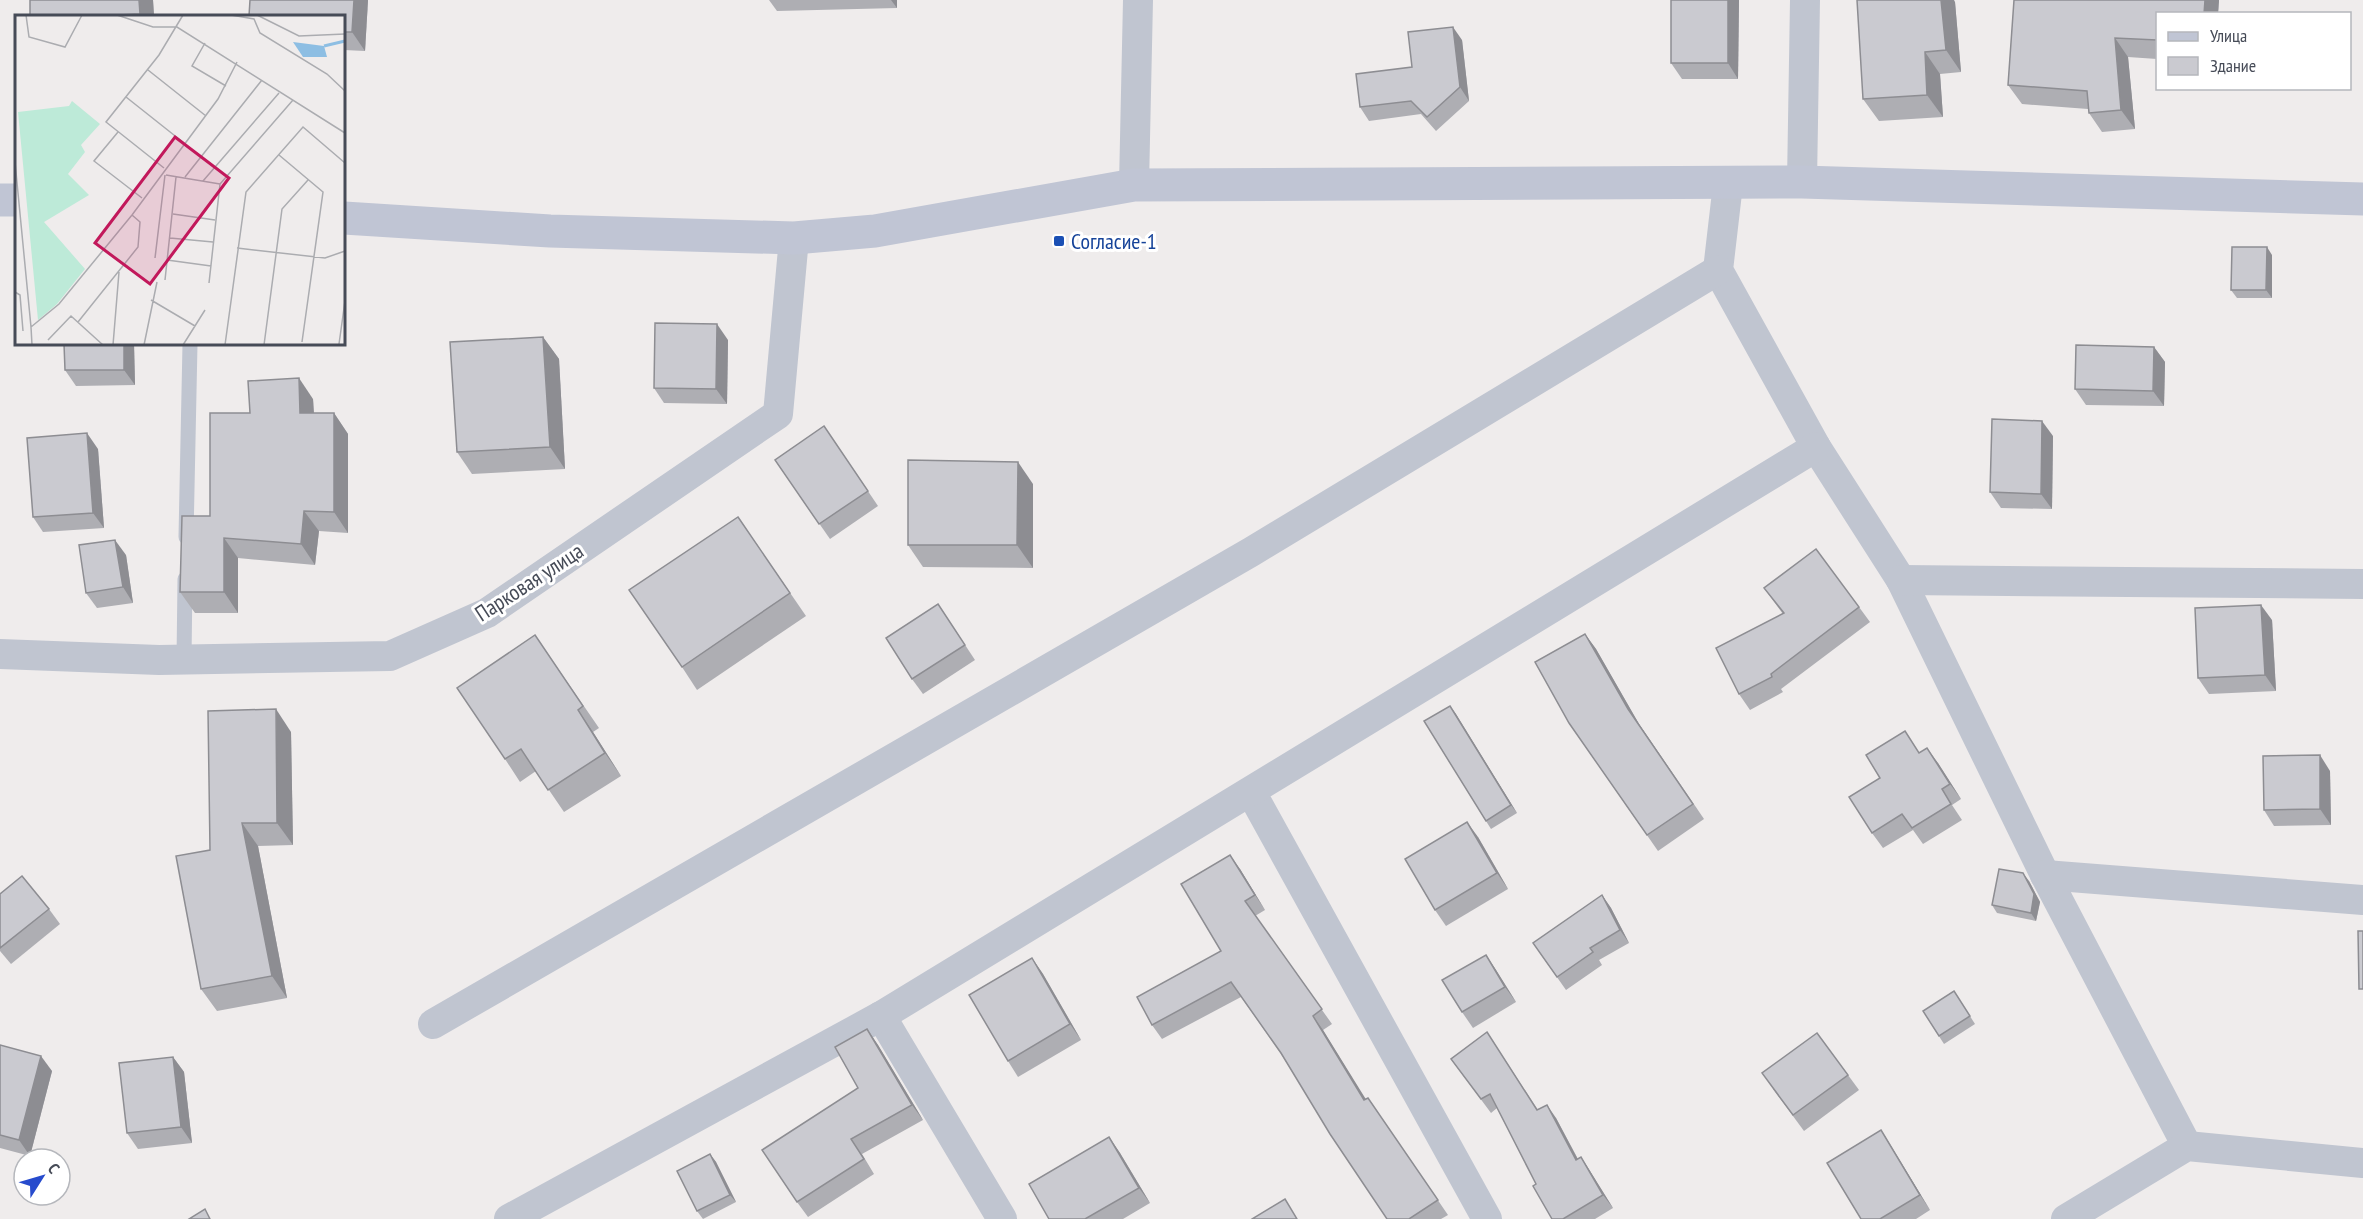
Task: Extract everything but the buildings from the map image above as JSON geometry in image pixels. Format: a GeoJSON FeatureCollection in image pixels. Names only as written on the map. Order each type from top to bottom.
{"type":"FeatureCollection","features":[{"type":"Feature","properties":{"kind":"street"},"geometry":{"type":"LineString","coordinates":[[1134,185],[1138,0]]}},
{"type":"Feature","properties":{"kind":"street"},"geometry":{"type":"LineString","coordinates":[[1802,182],[1805,0]]}},
{"type":"Feature","properties":{"kind":"street"},"geometry":{"type":"LineString","coordinates":[[345,218],[550,231],[794,238],[875,231],[1134,185],[1802,182],[2363,199]]}},
{"type":"Feature","properties":{"kind":"street"},"geometry":{"type":"LineString","coordinates":[[1728,184],[1718,270],[1816,447],[1901,580],[2045,875],[2187,1146]]}},
{"type":"Feature","properties":{"kind":"street","name":"Парковая улица"},"geometry":{"type":"LineString","coordinates":[[0,654],[184,660],[390,656],[487,613],[778,414],[794,238]]}},
{"type":"Feature","properties":{"kind":"street"},"geometry":{"type":"LineString","coordinates":[[433,1024],[1251,552],[1718,270]]}},
{"type":"Feature","properties":{"kind":"street"},"geometry":{"type":"LineString","coordinates":[[520,1216],[881,1016],[1816,447]]}},
{"type":"Feature","properties":{"kind":"street"},"geometry":{"type":"LineString","coordinates":[[1901,580],[2363,584]]}},
{"type":"Feature","properties":{"kind":"street"},"geometry":{"type":"LineString","coordinates":[[1251,792],[1486,1219]]}},
{"type":"Feature","properties":{"kind":"street"},"geometry":{"type":"LineString","coordinates":[[2045,875],[2363,900]]}},
{"type":"Feature","properties":{"kind":"street"},"geometry":{"type":"LineString","coordinates":[[881,1016],[1002,1219]]}},
{"type":"Feature","properties":{"kind":"street"},"geometry":{"type":"LineString","coordinates":[[2066,1219],[2187,1146],[2363,1163]]}},
{"type":"Feature","properties":{"kind":"lane"},"geometry":{"type":"LineString","coordinates":[[184,660],[190,345]]}},
{"type":"Feature","properties":{"kind":"place","name":"Согласие-1"},"geometry":{"type":"Point","coordinates":[1059,241]}}]}
